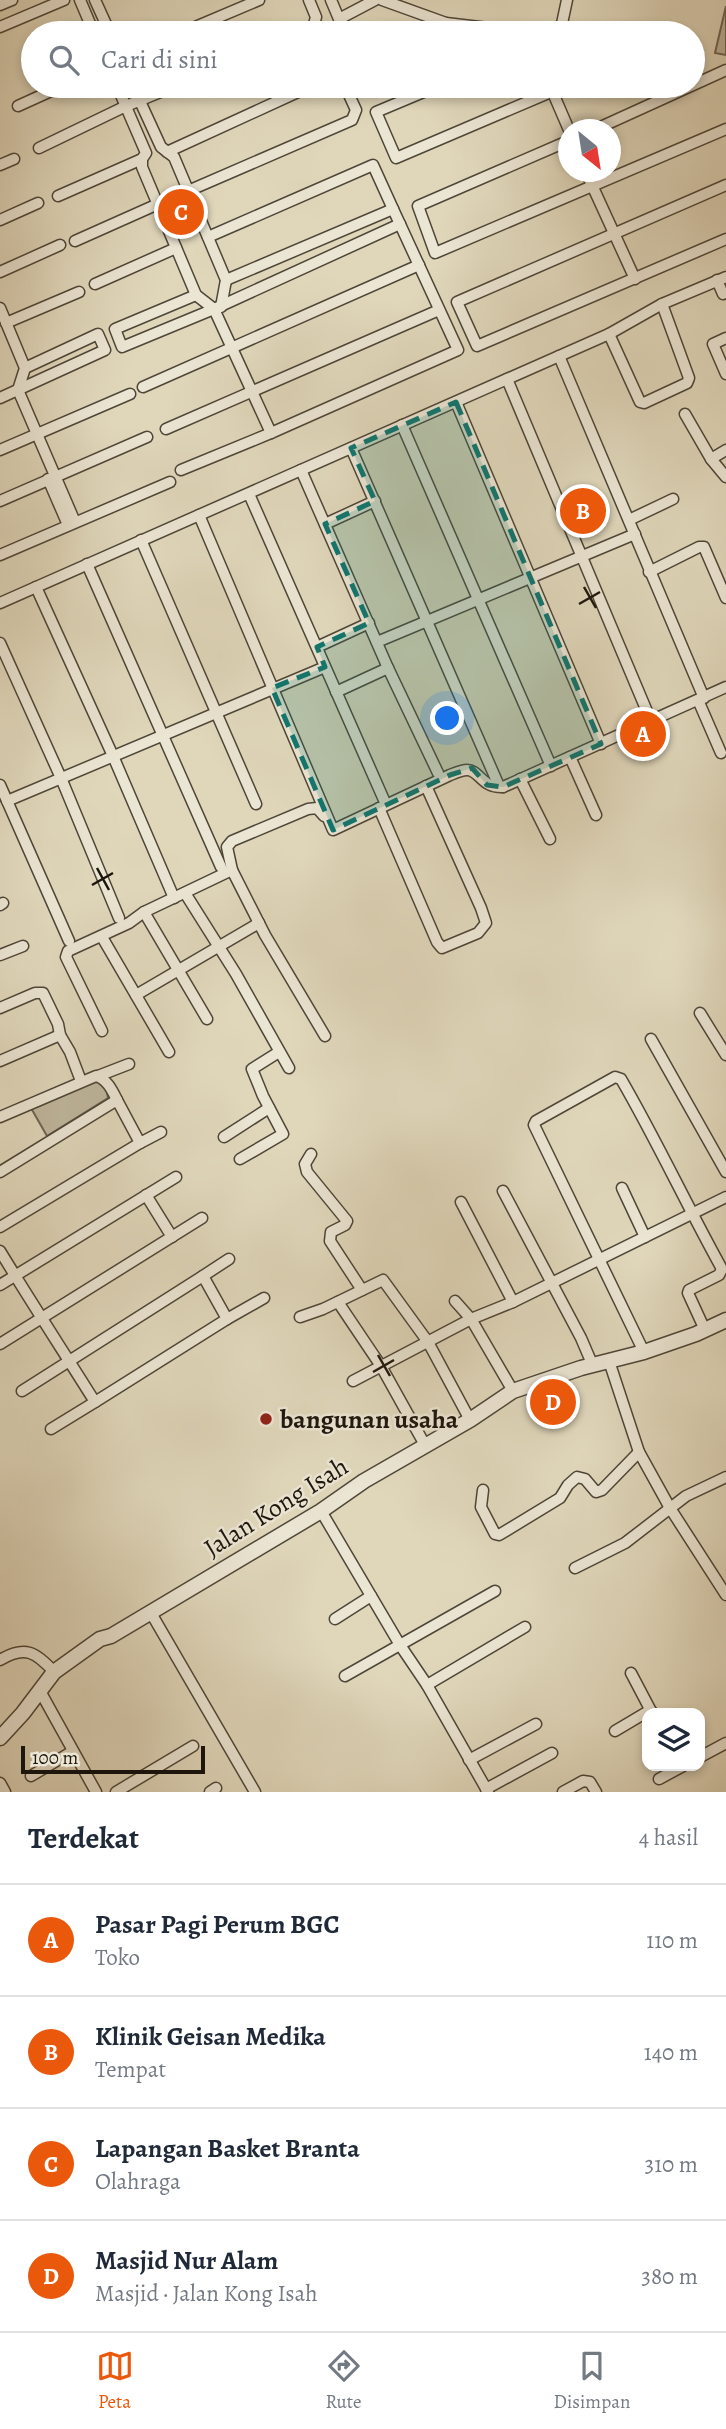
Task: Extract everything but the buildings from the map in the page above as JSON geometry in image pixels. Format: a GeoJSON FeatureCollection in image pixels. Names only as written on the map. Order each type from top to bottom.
{"type":"FeatureCollection","features":[{"type":"Feature","properties":{"kind":"street"},"geometry":{"type":"LineString","coordinates":[[0,5],[12,0]]}},
{"type":"Feature","properties":{"kind":"street"},"geometry":{"type":"LineString","coordinates":[[0,27],[64,0]]}},
{"type":"Feature","properties":{"kind":"street"},"geometry":{"type":"LineString","coordinates":[[80,0],[89,21]]}},
{"type":"Feature","properties":{"kind":"street"},"geometry":{"type":"LineString","coordinates":[[95,0],[105,21]]}},
{"type":"Feature","properties":{"kind":"street"},"geometry":{"type":"LineString","coordinates":[[209,21],[259,0]]}},
{"type":"Feature","properties":{"kind":"street"},"geometry":{"type":"LineString","coordinates":[[309,0],[316,17],[315,21]]}},
{"type":"Feature","properties":{"kind":"street"},"geometry":{"type":"LineString","coordinates":[[331,0],[339,19],[374,0]]}},
{"type":"Feature","properties":{"kind":"street"},"geometry":{"type":"LineString","coordinates":[[382,0],[440,21]]}},
{"type":"Feature","properties":{"kind":"street"},"geometry":{"type":"LineString","coordinates":[[563,21],[567,0]]}},
{"type":"Feature","properties":{"kind":"street"},"geometry":{"type":"LineString","coordinates":[[705,78],[726,70]]}},
{"type":"Feature","properties":{"kind":"street"},"geometry":{"type":"LineString","coordinates":[[18,106],[36,98]]}},
{"type":"Feature","properties":{"kind":"street"},"geometry":{"type":"LineString","coordinates":[[122,98],[144,156],[142,167],[196,295],[217,307],[274,432]]}},
{"type":"Feature","properties":{"kind":"street"},"geometry":{"type":"LineString","coordinates":[[139,98],[164,149],[174,157],[226,280],[217,307]]}},
{"type":"Feature","properties":{"kind":"street"},"geometry":{"type":"LineString","coordinates":[[39,148],[147,98]]}},
{"type":"Feature","properties":{"kind":"street"},"geometry":{"type":"LineString","coordinates":[[58,196],[144,156],[283,98]]}},
{"type":"Feature","properties":{"kind":"street"},"geometry":{"type":"LineString","coordinates":[[188,191],[352,120],[356,110],[350,98]]}},
{"type":"Feature","properties":{"kind":"street"},"geometry":{"type":"LineString","coordinates":[[409,98],[376,112],[396,158],[530,98]]}},
{"type":"Feature","properties":{"kind":"street"},"geometry":{"type":"LineString","coordinates":[[556,98],[565,119]]}},
{"type":"Feature","properties":{"kind":"street"},"geometry":{"type":"LineString","coordinates":[[617,119],[661,98]]}},
{"type":"Feature","properties":{"kind":"street"},"geometry":{"type":"LineString","coordinates":[[558,146],[418,206],[435,253],[726,129]]}},
{"type":"Feature","properties":{"kind":"street"},"geometry":{"type":"LineString","coordinates":[[0,165],[14,159]]}},
{"type":"Feature","properties":{"kind":"street"},"geometry":{"type":"LineString","coordinates":[[181,470],[274,432],[458,350],[373,165],[208,237]]}},
{"type":"Feature","properties":{"kind":"street"},"geometry":{"type":"LineString","coordinates":[[590,182],[635,279]]}},
{"type":"Feature","properties":{"kind":"street"},"geometry":{"type":"LineString","coordinates":[[726,185],[457,302],[477,346],[726,239]]}},
{"type":"Feature","properties":{"kind":"street"},"geometry":{"type":"LineString","coordinates":[[0,220],[38,203]]}},
{"type":"Feature","properties":{"kind":"street"},"geometry":{"type":"LineString","coordinates":[[75,241],[158,204]]}},
{"type":"Feature","properties":{"kind":"street"},"geometry":{"type":"LineString","coordinates":[[226,280],[393,209]]}},
{"type":"Feature","properties":{"kind":"street"},"geometry":{"type":"LineString","coordinates":[[196,295],[115,330],[122,347],[400,225]]}},
{"type":"Feature","properties":{"kind":"street"},"geometry":{"type":"LineString","coordinates":[[0,272],[60,245]]}},
{"type":"Feature","properties":{"kind":"street"},"geometry":{"type":"LineString","coordinates":[[95,284],[176,248]]}},
{"type":"Feature","properties":{"kind":"street"},"geometry":{"type":"LineString","coordinates":[[143,387],[419,265]]}},
{"type":"Feature","properties":{"kind":"street"},"geometry":{"type":"LineString","coordinates":[[0,603],[609,334],[662,304],[722,279],[723,294]]}},
{"type":"Feature","properties":{"kind":"street"},"geometry":{"type":"LineString","coordinates":[[6,323],[79,292]]}},
{"type":"Feature","properties":{"kind":"street"},"geometry":{"type":"LineString","coordinates":[[609,334],[640,402],[644,403],[687,383],[689,378],[662,304]]}},
{"type":"Feature","properties":{"kind":"street"},"geometry":{"type":"LineString","coordinates":[[0,308],[25,368]]}},
{"type":"Feature","properties":{"kind":"street"},"geometry":{"type":"LineString","coordinates":[[166,429],[439,310]]}},
{"type":"Feature","properties":{"kind":"street"},"geometry":{"type":"LineString","coordinates":[[0,398],[15,392],[105,350],[98,334],[25,368],[15,392],[71,524]]}},
{"type":"Feature","properties":{"kind":"street"},"geometry":{"type":"LineString","coordinates":[[726,338],[713,344],[726,374]]}},
{"type":"Feature","properties":{"kind":"street"},"geometry":{"type":"LineString","coordinates":[[559,356],[635,534],[721,753]]}},
{"type":"Feature","properties":{"kind":"street"},"geometry":{"type":"LineString","coordinates":[[507,379],[651,721]]}},
{"type":"Feature","properties":{"kind":"street"},"geometry":{"type":"LineString","coordinates":[[0,389],[15,392]]}},
{"type":"Feature","properties":{"kind":"street"},"geometry":{"type":"LineString","coordinates":[[0,450],[130,394]]}},
{"type":"Feature","properties":{"kind":"street"},"geometry":{"type":"LineString","coordinates":[[456,402],[601,744]]}},
{"type":"Feature","properties":{"kind":"street"},"geometry":{"type":"LineString","coordinates":[[685,414],[726,477]]}},
{"type":"Feature","properties":{"kind":"street"},"geometry":{"type":"LineString","coordinates":[[402,425],[551,766]]}},
{"type":"Feature","properties":{"kind":"street"},"geometry":{"type":"LineString","coordinates":[[0,501],[147,437]]}},
{"type":"Feature","properties":{"kind":"street"},"geometry":{"type":"LineString","coordinates":[[351,448],[496,782],[503,787]]}},
{"type":"Feature","properties":{"kind":"street"},"geometry":{"type":"LineString","coordinates":[[712,459],[726,450]]}},
{"type":"Feature","properties":{"kind":"street"},"geometry":{"type":"LineString","coordinates":[[301,470],[438,773]]}},
{"type":"Feature","properties":{"kind":"street"},"geometry":{"type":"LineString","coordinates":[[0,555],[170,482]]}},
{"type":"Feature","properties":{"kind":"street"},"geometry":{"type":"LineString","coordinates":[[249,495],[336,692],[437,942],[442,948],[478,933],[486,923],[426,786]]}},
{"type":"Feature","properties":{"kind":"street"},"geometry":{"type":"LineString","coordinates":[[629,520],[673,499]]}},
{"type":"Feature","properties":{"kind":"street"},"geometry":{"type":"LineString","coordinates":[[325,524],[375,501]]}},
{"type":"Feature","properties":{"kind":"street"},"geometry":{"type":"LineString","coordinates":[[199,515],[333,830],[382,804],[467,770],[476,774],[487,785],[503,787],[726,687]]}},
{"type":"Feature","properties":{"kind":"street"},"geometry":{"type":"LineString","coordinates":[[377,642],[635,534]]}},
{"type":"Feature","properties":{"kind":"street"},"geometry":{"type":"LineString","coordinates":[[141,541],[256,804]]}},
{"type":"Feature","properties":{"kind":"street"},"geometry":{"type":"LineString","coordinates":[[649,572],[704,547],[726,598]]}},
{"type":"Feature","properties":{"kind":"street"},"geometry":{"type":"LineString","coordinates":[[87,564],[163,735],[227,869],[325,1036]]}},
{"type":"Feature","properties":{"kind":"street"},"geometry":{"type":"LineString","coordinates":[[36,587],[179,896],[218,947],[289,1068]]}},
{"type":"Feature","properties":{"kind":"street"},"geometry":{"type":"LineString","coordinates":[[317,648],[369,623]]}},
{"type":"Feature","properties":{"kind":"street"},"geometry":{"type":"LineString","coordinates":[[0,643],[61,778],[119,918]]}},
{"type":"Feature","properties":{"kind":"street"},"geometry":{"type":"LineString","coordinates":[[7,801],[325,667]]}},
{"type":"Feature","properties":{"kind":"street"},"geometry":{"type":"LineString","coordinates":[[336,692],[388,667]]}},
{"type":"Feature","properties":{"kind":"street"},"geometry":{"type":"LineString","coordinates":[[570,757],[596,815]]}},
{"type":"Feature","properties":{"kind":"street"},"geometry":{"type":"LineString","coordinates":[[520,779],[550,839]]}},
{"type":"Feature","properties":{"kind":"street"},"geometry":{"type":"LineString","coordinates":[[0,785],[69,941]]}},
{"type":"Feature","properties":{"kind":"street"},"geometry":{"type":"LineString","coordinates":[[227,869],[227,848],[232,841],[308,809],[317,808],[328,821]]}},
{"type":"Feature","properties":{"kind":"street"},"geometry":{"type":"LineString","coordinates":[[102,1031],[66,957],[68,951],[102,937],[227,869]]}},
{"type":"Feature","properties":{"kind":"street"},"geometry":{"type":"LineString","coordinates":[[144,912],[207,1019]]}},
{"type":"Feature","properties":{"kind":"street"},"geometry":{"type":"LineString","coordinates":[[136,995],[259,923]]}},
{"type":"Feature","properties":{"kind":"street"},"geometry":{"type":"LineString","coordinates":[[102,937],[169,1052]]}},
{"type":"Feature","properties":{"kind":"street"},"geometry":{"type":"LineString","coordinates":[[0,955],[23,946]]}},
{"type":"Feature","properties":{"kind":"street"},"geometry":{"type":"LineString","coordinates":[[0,1008],[35,993],[43,993],[81,1082]]}},
{"type":"Feature","properties":{"kind":"street"},"geometry":{"type":"LineString","coordinates":[[700,1013],[726,1055]]}},
{"type":"Feature","properties":{"kind":"street"},"geometry":{"type":"LineString","coordinates":[[0,1061],[60,1035]]}},
{"type":"Feature","properties":{"kind":"street"},"geometry":{"type":"LineString","coordinates":[[651,1039],[726,1172]]}},
{"type":"Feature","properties":{"kind":"street"},"geometry":{"type":"LineString","coordinates":[[240,1159],[283,1134],[252,1069],[279,1052]]}},
{"type":"Feature","properties":{"kind":"street"},"geometry":{"type":"LineString","coordinates":[[0,1117],[129,1064]]}},
{"type":"Feature","properties":{"kind":"street"},"geometry":{"type":"LineString","coordinates":[[98,1076],[106,1082],[140,1143]]}},
{"type":"Feature","properties":{"kind":"street"},"geometry":{"type":"LineString","coordinates":[[644,1352],[534,1125],[536,1121],[615,1077],[621,1079],[652,1133],[722,1269],[719,1275],[688,1293],[705,1330]]}},
{"type":"Feature","properties":{"kind":"street"},"geometry":{"type":"LineString","coordinates":[[0,1172],[117,1100]]}},
{"type":"Feature","properties":{"kind":"street"},"geometry":{"type":"LineString","coordinates":[[224,1136],[269,1108]]}},
{"type":"Feature","properties":{"kind":"street"},"geometry":{"type":"LineString","coordinates":[[0,1227],[161,1132]]}},
{"type":"Feature","properties":{"kind":"street"},"geometry":{"type":"LineString","coordinates":[[311,1154],[305,1164],[307,1172],[347,1221],[345,1225],[331,1232],[330,1241],[362,1290]]}},
{"type":"Feature","properties":{"kind":"street"},"geometry":{"type":"LineString","coordinates":[[0,1285],[176,1177]]}},
{"type":"Feature","properties":{"kind":"street"},"geometry":{"type":"LineString","coordinates":[[622,1188],[645,1237]]}},
{"type":"Feature","properties":{"kind":"street"},"geometry":{"type":"LineString","coordinates":[[503,1191],[581,1338],[593,1366]]}},
{"type":"Feature","properties":{"kind":"street"},"geometry":{"type":"LineString","coordinates":[[146,1195],[172,1237]]}},
{"type":"Feature","properties":{"kind":"street"},"geometry":{"type":"LineString","coordinates":[[353,1381],[471,1319],[513,1302],[726,1197]]}},
{"type":"Feature","properties":{"kind":"street"},"geometry":{"type":"LineString","coordinates":[[461,1202],[513,1302]]}},
{"type":"Feature","properties":{"kind":"street"},"geometry":{"type":"LineString","coordinates":[[0,1344],[202,1218]]}},
{"type":"Feature","properties":{"kind":"street"},"geometry":{"type":"LineString","coordinates":[[0,1251],[94,1402]]}},
{"type":"Feature","properties":{"kind":"street"},"geometry":{"type":"LineString","coordinates":[[22,1391],[229,1259]]}},
{"type":"Feature","properties":{"kind":"street"},"geometry":{"type":"LineString","coordinates":[[203,1276],[227,1319]]}},
{"type":"Feature","properties":{"kind":"street"},"geometry":{"type":"LineString","coordinates":[[300,1317],[383,1280],[428,1342],[470,1420]]}},
{"type":"Feature","properties":{"kind":"street"},"geometry":{"type":"LineString","coordinates":[[51,1429],[264,1298]]}},
{"type":"Feature","properties":{"kind":"street"},"geometry":{"type":"LineString","coordinates":[[455,1301],[471,1319],[513,1391]]}},
{"type":"Feature","properties":{"kind":"street"},"geometry":{"type":"LineString","coordinates":[[338,1302],[381,1366],[425,1445]]}},
{"type":"Feature","properties":{"kind":"street","name":"Jalan Kong Isah"},"geometry":{"type":"LineString","coordinates":[[1,1733],[23,1713],[54,1672],[100,1639],[111,1636],[151,1613],[321,1511],[364,1481],[470,1420],[513,1391],[644,1352],[726,1320]]}},
{"type":"Feature","properties":{"kind":"street"},"geometry":{"type":"LineString","coordinates":[[609,1361],[639,1452],[670,1508],[726,1595]]}},
{"type":"Feature","properties":{"kind":"street"},"geometry":{"type":"LineString","coordinates":[[483,1490],[481,1507],[495,1534],[499,1535],[559,1498],[577,1477],[585,1479],[597,1493],[639,1452]]}},
{"type":"Feature","properties":{"kind":"street"},"geometry":{"type":"LineString","coordinates":[[575,1568],[635,1537],[686,1496],[726,1477]]}},
{"type":"Feature","properties":{"kind":"street"},"geometry":{"type":"LineString","coordinates":[[321,1511],[400,1645],[427,1685],[487,1790],[552,1753]]}},
{"type":"Feature","properties":{"kind":"street"},"geometry":{"type":"LineString","coordinates":[[345,1676],[495,1591]]}},
{"type":"Feature","properties":{"kind":"street"},"geometry":{"type":"LineString","coordinates":[[335,1619],[371,1595]]}},
{"type":"Feature","properties":{"kind":"street"},"geometry":{"type":"LineString","coordinates":[[151,1613],[255,1792]]}},
{"type":"Feature","properties":{"kind":"street"},"geometry":{"type":"LineString","coordinates":[[427,1685],[525,1627]]}},
{"type":"Feature","properties":{"kind":"street"},"geometry":{"type":"LineString","coordinates":[[0,1660],[14,1653],[32,1653],[40,1656],[54,1672]]}},
{"type":"Feature","properties":{"kind":"street"},"geometry":{"type":"LineString","coordinates":[[631,1673],[650,1708]]}},
{"type":"Feature","properties":{"kind":"street"},"geometry":{"type":"LineString","coordinates":[[40,1691],[96,1792]]}},
{"type":"Feature","properties":{"kind":"street"},"geometry":{"type":"LineString","coordinates":[[615,1731],[642,1717]]}},
{"type":"Feature","properties":{"kind":"street"},"geometry":{"type":"LineString","coordinates":[[469,1760],[536,1724]]}},
{"type":"Feature","properties":{"kind":"street"},"geometry":{"type":"LineString","coordinates":[[705,1754],[726,1743]]}},
{"type":"Feature","properties":{"kind":"street"},"geometry":{"type":"LineString","coordinates":[[116,1792],[193,1746]]}},
{"type":"Feature","properties":{"kind":"street"},"geometry":{"type":"LineString","coordinates":[[31,1776],[73,1751]]}},
{"type":"Feature","properties":{"kind":"street"},"geometry":{"type":"LineString","coordinates":[[659,1779],[672,1771]]}},
{"type":"Feature","properties":{"kind":"street"},"geometry":{"type":"LineString","coordinates":[[563,1792],[583,1781],[590,1782],[596,1792]]}},
{"type":"Feature","properties":{"kind":"street"},"geometry":{"type":"LineString","coordinates":[[0,1783],[5,1792]]}},
{"type":"Feature","properties":{"kind":"highlighted area"},"geometry":{"type":"Polygon","coordinates":[[[456,402],[601,744],[503,787],[487,785],[472,768],[450,775],[333,830],[272,688],[325,667],[317,647],[369,623],[325,524],[375,501],[351,448],[456,402]]]}},
{"type":"Feature","properties":{"kind":"shaded area"},"geometry":{"type":"Polygon","coordinates":[[[726,6],[726,55],[715,53],[726,6]]]}},
{"type":"Feature","properties":{"kind":"shaded area"},"geometry":{"type":"Polygon","coordinates":[[[184,200],[192,218],[178,225],[170,207],[184,200]]]}},
{"type":"Feature","properties":{"kind":"shaded area"},"geometry":{"type":"Polygon","coordinates":[[[98,1080],[106,1087],[108,1098],[47,1136],[31,1108],[98,1080]]]}},
{"type":"Feature","properties":{"kind":"place","name":"Lapangan Basket Branta"},"geometry":{"type":"Point","coordinates":[181,212]}},
{"type":"Feature","properties":{"kind":"place","name":"Klinik Geisan Medika"},"geometry":{"type":"Point","coordinates":[583,511]}},
{"type":"Feature","properties":{"kind":"place","name":"Pasar Pagi Perum BGC"},"geometry":{"type":"Point","coordinates":[643,734]}},
{"type":"Feature","properties":{"kind":"place","name":"Masjid Nur Alam"},"geometry":{"type":"Point","coordinates":[553,1402]}},
{"type":"Feature","properties":{"kind":"place","name":"bangunan usaha"},"geometry":{"type":"Point","coordinates":[266,1419]}}]}
